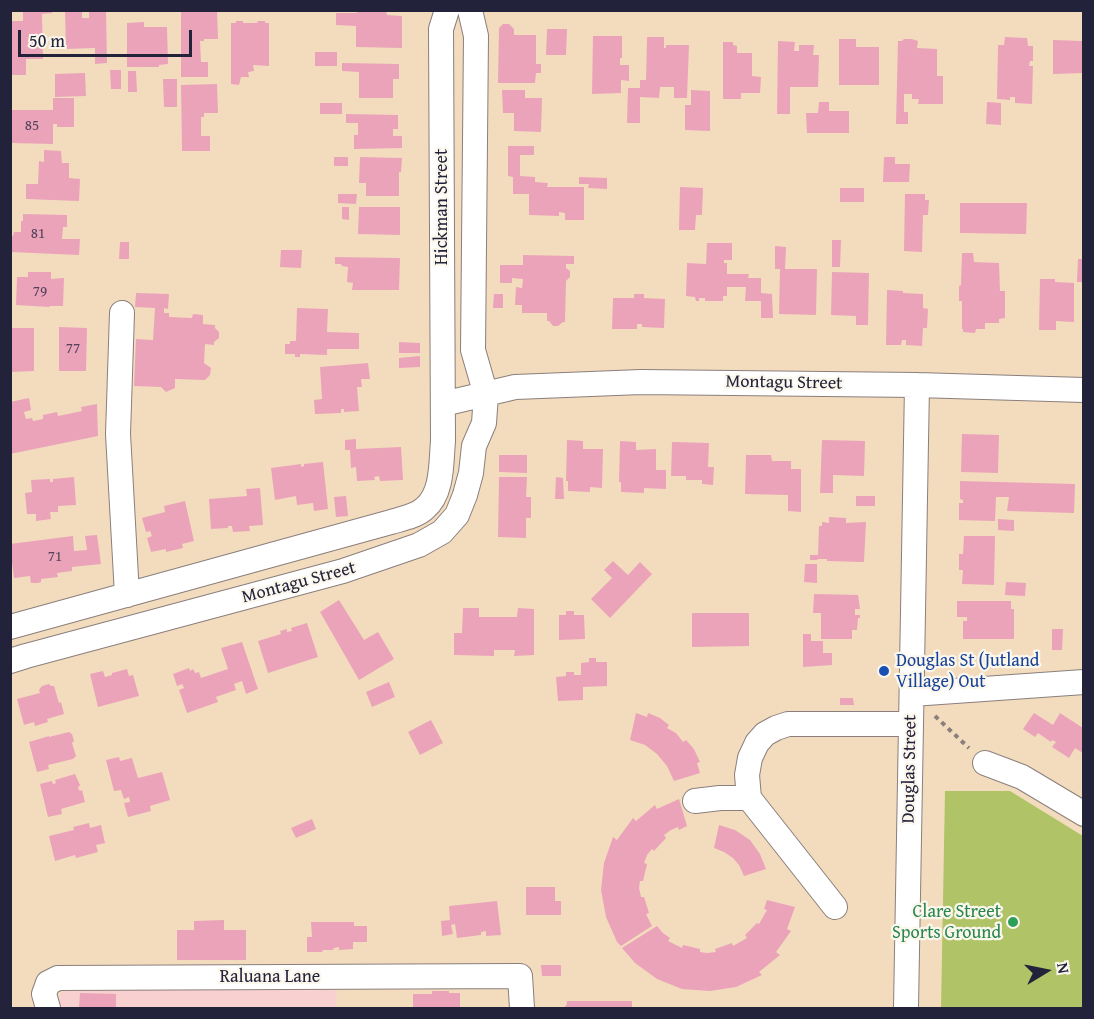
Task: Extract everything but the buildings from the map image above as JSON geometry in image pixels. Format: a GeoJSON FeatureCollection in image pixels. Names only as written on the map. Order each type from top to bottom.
{"type":"FeatureCollection","features":[{"type":"Feature","properties":{"kind":"street","name":"Hickman Street"},"geometry":{"type":"LineString","coordinates":[[443,404],[441,29],[447,10]]}},
{"type":"Feature","properties":{"kind":"street","name":"Hickman Street"},"geometry":{"type":"LineString","coordinates":[[470,10],[476,36],[473,350],[486,395]]}},
{"type":"Feature","properties":{"kind":"street"},"geometry":{"type":"LineString","coordinates":[[122,313],[118,434],[127,595]]}},
{"type":"Feature","properties":{"kind":"street","name":"Montagu Street"},"geometry":{"type":"LineString","coordinates":[[10,627],[411,515],[425,508],[434,496],[439,480],[443,441],[443,404],[515,387],[641,382],[917,385],[1083,390]]}},
{"type":"Feature","properties":{"kind":"street","name":"Douglas Street"},"geometry":{"type":"LineString","coordinates":[[906,1008],[917,385]]}},
{"type":"Feature","properties":{"kind":"street","name":"Montagu Street"},"geometry":{"type":"LineString","coordinates":[[10,662],[343,571],[419,545],[442,532],[457,515],[468,484],[474,446],[484,423],[486,395]]}},
{"type":"Feature","properties":{"kind":"street"},"geometry":{"type":"LineString","coordinates":[[912,694],[1083,682]]}},
{"type":"Feature","properties":{"kind":"street"},"geometry":{"type":"LineString","coordinates":[[835,907],[749,798],[747,775],[750,758],[757,743],[765,734],[788,724],[910,724]]}},
{"type":"Feature","properties":{"kind":"street"},"geometry":{"type":"LineString","coordinates":[[985,763],[1022,777],[1083,814]]}},
{"type":"Feature","properties":{"kind":"street"},"geometry":{"type":"LineString","coordinates":[[695,801],[749,798]]}},
{"type":"Feature","properties":{"kind":"street","name":"Raluana Lane"},"geometry":{"type":"LineString","coordinates":[[48,1008],[44,994],[48,983],[58,978],[520,976],[522,1008]]}},
{"type":"Feature","properties":{"kind":"path"},"geometry":{"type":"LineString","coordinates":[[912,694],[985,763]]}},
{"type":"Feature","properties":{"kind":"shaded area"},"geometry":{"type":"Polygon","coordinates":[[[68,984],[337,985],[336,1008],[58,1008],[56,1001],[68,984]]]}},
{"type":"Feature","properties":{"kind":"green space","name":"Clare Street Sports Ground"},"geometry":{"type":"Polygon","coordinates":[[[945,791],[1010,791],[1083,836],[1083,1008],[941,1008],[945,791]]]}},
{"type":"Feature","properties":{"kind":"place","name":"Douglas St (Jutland Village) Out"},"geometry":{"type":"Point","coordinates":[884,671]}},
{"type":"Feature","properties":{"kind":"place","name":"Clare Street Sports Ground"},"geometry":{"type":"Point","coordinates":[1013,922]}}]}
